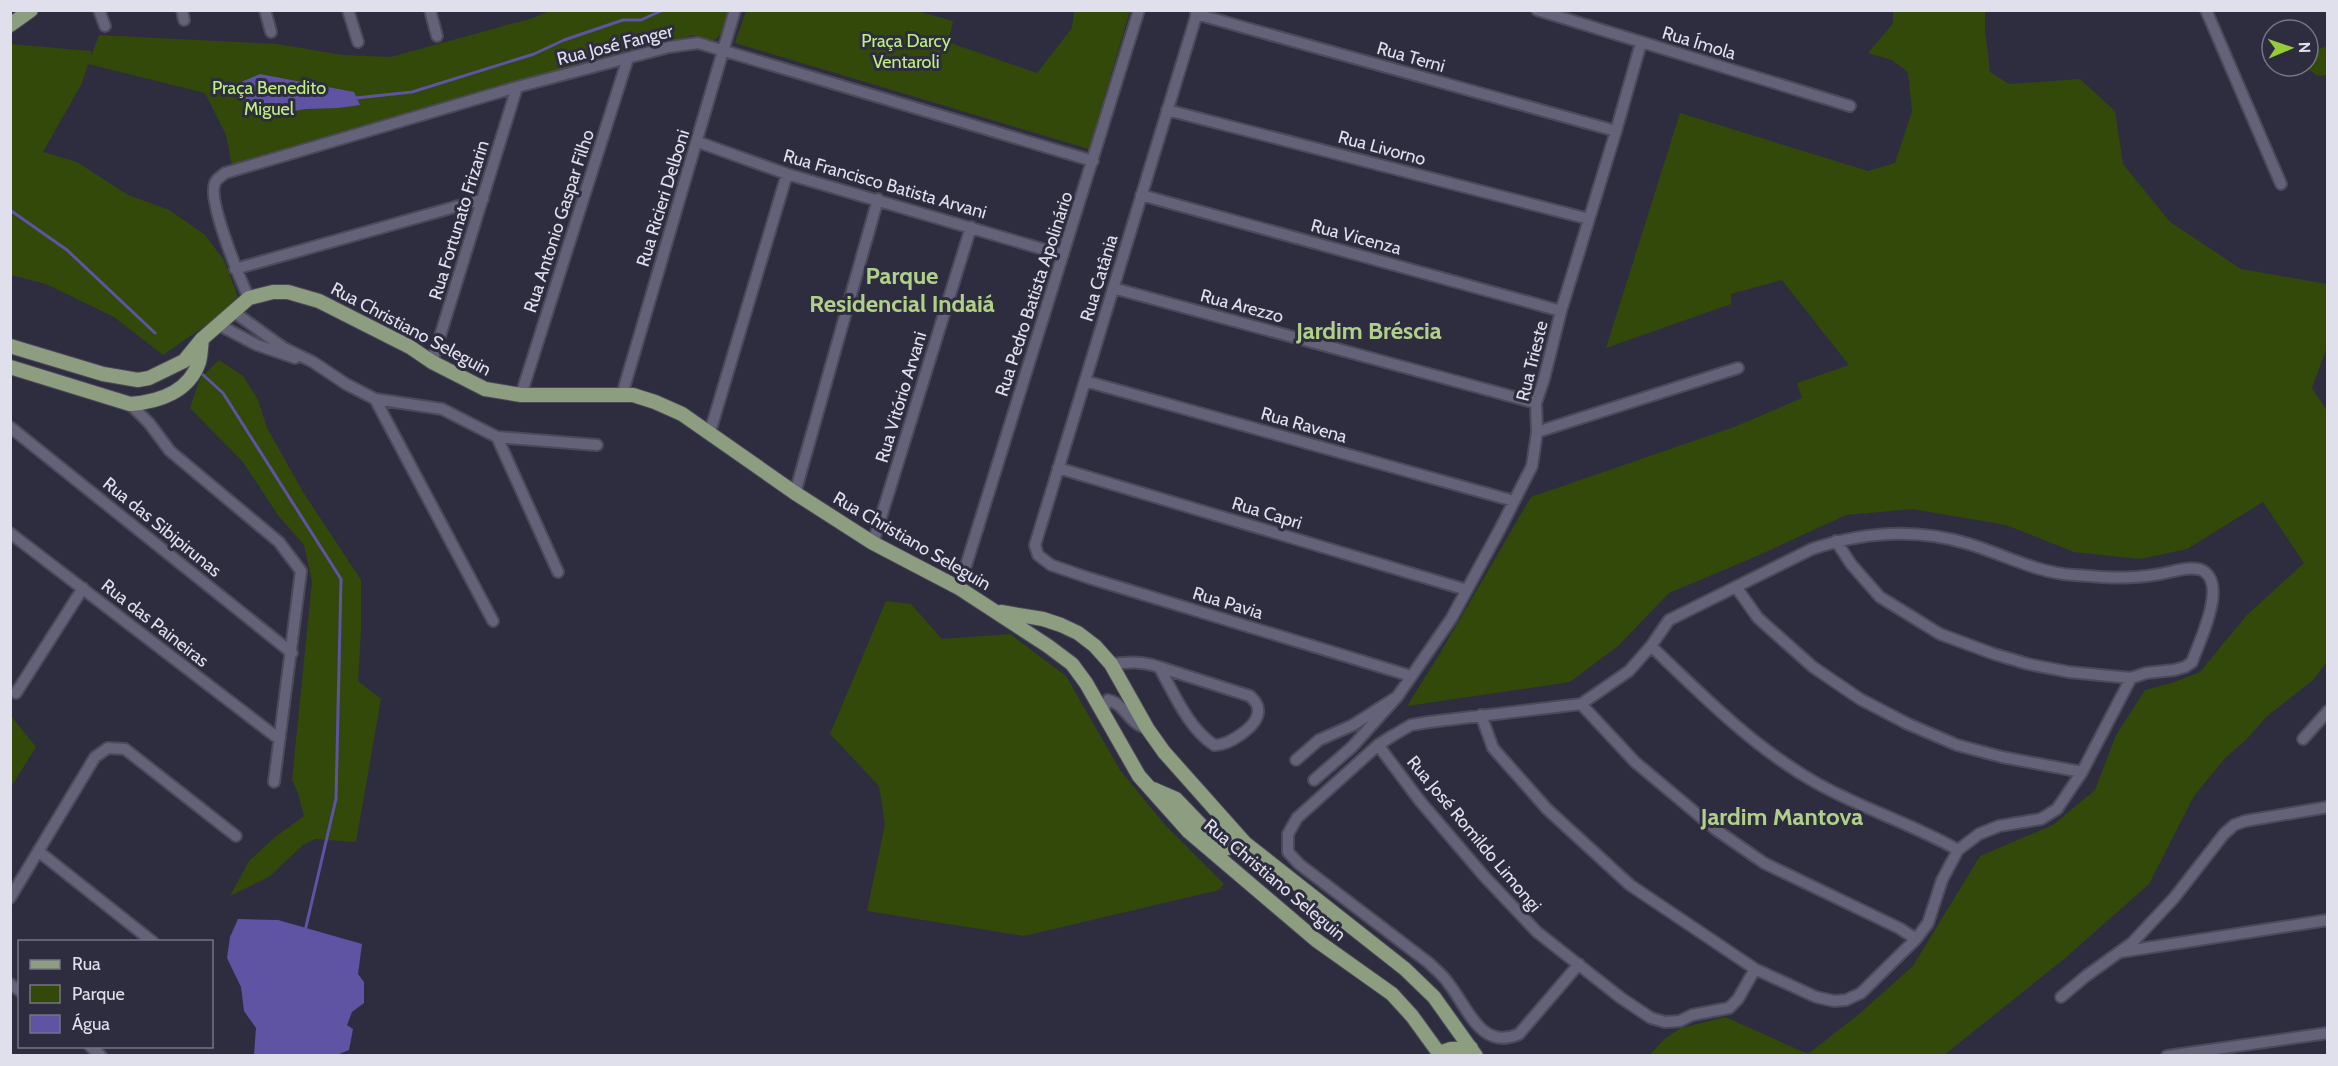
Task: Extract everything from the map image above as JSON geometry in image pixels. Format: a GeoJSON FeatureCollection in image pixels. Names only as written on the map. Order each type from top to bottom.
{"type":"FeatureCollection","features":[{"type":"Feature","properties":{"kind":"main road"},"geometry":{"type":"LineString","coordinates":[[10,25],[31,10]]}},
{"type":"Feature","properties":{"kind":"main road","name":"Rua Christiano Seleguin"},"geometry":{"type":"LineString","coordinates":[[249,298],[273,292],[306,296],[410,346],[432,362],[485,390],[521,395],[633,395],[655,402],[682,414],[710,432],[795,493],[873,543],[959,588],[996,611],[1072,664],[1103,711],[1139,776],[1189,832],[1213,855],[1316,940],[1392,994],[1412,1016],[1440,1054]]}},
{"type":"Feature","properties":{"kind":"main road"},"geometry":{"type":"LineString","coordinates":[[10,346],[120,378],[138,380],[149,378],[178,366],[202,339],[249,298]]}},
{"type":"Feature","properties":{"kind":"main road"},"geometry":{"type":"LineString","coordinates":[[10,367],[130,404],[142,404],[172,394],[188,382],[199,363],[202,339]]}},
{"type":"Feature","properties":{"kind":"main road"},"geometry":{"type":"LineString","coordinates":[[178,366],[186,372],[188,382]]}},
{"type":"Feature","properties":{"kind":"main road"},"geometry":{"type":"LineString","coordinates":[[996,611],[1043,619],[1061,625],[1078,633],[1095,646],[1111,664],[1147,728],[1197,791],[1245,843],[1405,969],[1434,996],[1473,1052]]}},
{"type":"Feature","properties":{"kind":"main road"},"geometry":{"type":"LineString","coordinates":[[1148,787],[1176,799],[1224,849],[1245,843]]}},
{"type":"Feature","properties":{"kind":"main road"},"geometry":{"type":"LineString","coordinates":[[1440,1054],[1451,1048],[1473,1052]]}},
{"type":"Feature","properties":{"kind":"street"},"geometry":{"type":"LineString","coordinates":[[99,10],[105,26]]}},
{"type":"Feature","properties":{"kind":"street"},"geometry":{"type":"LineString","coordinates":[[265,10],[271,32]]}},
{"type":"Feature","properties":{"kind":"street"},"geometry":{"type":"LineString","coordinates":[[348,10],[358,42]]}},
{"type":"Feature","properties":{"kind":"street"},"geometry":{"type":"LineString","coordinates":[[430,10],[437,36]]}},
{"type":"Feature","properties":{"kind":"street","name":"Rua Ricieri Delboni"},"geometry":{"type":"LineString","coordinates":[[622,395],[735,10]]}},
{"type":"Feature","properties":{"kind":"street","name":"Rua Pedro Batista Apolinário"},"geometry":{"type":"LineString","coordinates":[[959,588],[1140,10]]}},
{"type":"Feature","properties":{"kind":"street","name":"Rua Ímola"},"geometry":{"type":"LineString","coordinates":[[1537,10],[1850,106]]}},
{"type":"Feature","properties":{"kind":"street"},"geometry":{"type":"LineString","coordinates":[[2206,10],[2281,184]]}},
{"type":"Feature","properties":{"kind":"street","name":"Rua Catânia"},"geometry":{"type":"LineString","coordinates":[[1038,555],[1035,545],[1197,12]]}},
{"type":"Feature","properties":{"kind":"street","name":"Rua Terni"},"geometry":{"type":"LineString","coordinates":[[1197,12],[1616,131]]}},
{"type":"Feature","properties":{"kind":"street","name":"Rua José Fanger"},"geometry":{"type":"LineString","coordinates":[[235,269],[213,193],[215,182],[225,173],[517,87],[669,47],[698,43],[1094,161]]}},
{"type":"Feature","properties":{"kind":"street","name":"Rua Trieste"},"geometry":{"type":"LineString","coordinates":[[1314,780],[1352,747],[1397,697],[1412,676],[1451,619],[1532,466],[1538,432],[1536,403],[1545,379],[1561,311],[1641,43]]}},
{"type":"Feature","properties":{"kind":"street","name":"Rua Antonio Gaspar Filho"},"geometry":{"type":"LineString","coordinates":[[521,395],[628,58]]}},
{"type":"Feature","properties":{"kind":"street","name":"Rua Fortunato Frizarin"},"geometry":{"type":"LineString","coordinates":[[432,362],[517,87]]}},
{"type":"Feature","properties":{"kind":"street","name":"Rua Livorno"},"geometry":{"type":"LineString","coordinates":[[1167,110],[1589,219]]}},
{"type":"Feature","properties":{"kind":"street","name":"Rua Francisco Batista Arvani"},"geometry":{"type":"LineString","coordinates":[[698,142],[787,174],[1064,255]]}},
{"type":"Feature","properties":{"kind":"street"},"geometry":{"type":"LineString","coordinates":[[710,432],[787,174]]}},
{"type":"Feature","properties":{"kind":"street","name":"Rua Vicenza"},"geometry":{"type":"LineString","coordinates":[[1141,195],[1561,311]]}},
{"type":"Feature","properties":{"kind":"street"},"geometry":{"type":"LineString","coordinates":[[249,298],[235,269],[483,199]]}},
{"type":"Feature","properties":{"kind":"street"},"geometry":{"type":"LineString","coordinates":[[795,493],[878,199]]}},
{"type":"Feature","properties":{"kind":"street","name":"Rua Vitório Arvani"},"geometry":{"type":"LineString","coordinates":[[873,543],[971,226]]}},
{"type":"Feature","properties":{"kind":"street","name":"Rua Arezzo"},"geometry":{"type":"LineString","coordinates":[[1113,288],[1536,403]]}},
{"type":"Feature","properties":{"kind":"street"},"geometry":{"type":"LineString","coordinates":[[234,312],[284,348],[313,362],[346,384],[375,399],[442,409],[497,437],[597,445]]}},
{"type":"Feature","properties":{"kind":"street"},"geometry":{"type":"LineString","coordinates":[[219,325],[280,355],[313,362]]}},
{"type":"Feature","properties":{"kind":"street"},"geometry":{"type":"LineString","coordinates":[[1538,432],[1738,368]]}},
{"type":"Feature","properties":{"kind":"street","name":"Rua Ravena"},"geometry":{"type":"LineString","coordinates":[[1085,381],[1514,501]]}},
{"type":"Feature","properties":{"kind":"street"},"geometry":{"type":"LineString","coordinates":[[375,399],[493,621]]}},
{"type":"Feature","properties":{"kind":"street"},"geometry":{"type":"LineString","coordinates":[[130,404],[149,423],[170,451],[279,542],[301,571],[274,782]]}},
{"type":"Feature","properties":{"kind":"street","name":"Rua das Sibipirunas"},"geometry":{"type":"LineString","coordinates":[[10,427],[292,653]]}},
{"type":"Feature","properties":{"kind":"street"},"geometry":{"type":"LineString","coordinates":[[497,437],[558,572]]}},
{"type":"Feature","properties":{"kind":"street","name":"Rua Capri"},"geometry":{"type":"LineString","coordinates":[[1058,468],[1467,590]]}},
{"type":"Feature","properties":{"kind":"street","name":"Rua das Paineiras"},"geometry":{"type":"LineString","coordinates":[[10,533],[279,739]]}},
{"type":"Feature","properties":{"kind":"street"},"geometry":{"type":"LineString","coordinates":[[1579,964],[1519,1034],[1507,1039],[1495,1038],[1484,1032],[1448,982],[1429,963],[1299,864],[1288,852],[1288,834],[1297,818],[1378,745],[1411,725],[1581,704],[1629,671],[1651,646],[1669,620],[1812,549],[1836,541],[1880,534],[1918,534],[1971,544],[2036,568],[2067,575],[2141,578],[2182,569],[2196,569],[2205,572],[2213,583],[2215,595],[2192,662],[2185,667],[2146,673],[2131,678],[2069,672],[2028,664],[1940,634],[1880,597],[1851,564],[1836,541]]}},
{"type":"Feature","properties":{"kind":"street","name":"Rua Pavia"},"geometry":{"type":"LineString","coordinates":[[1038,555],[1051,565],[1089,578],[1412,676]]}},
{"type":"Feature","properties":{"kind":"street"},"geometry":{"type":"LineString","coordinates":[[1736,587],[1758,618],[1813,667],[1860,699],[1908,724],[1957,745],[2002,757],[2082,772]]}},
{"type":"Feature","properties":{"kind":"street"},"geometry":{"type":"LineString","coordinates":[[16,693],[83,588]]}},
{"type":"Feature","properties":{"kind":"street"},"geometry":{"type":"LineString","coordinates":[[1651,646],[1769,753],[1812,781],[1958,850]]}},
{"type":"Feature","properties":{"kind":"street"},"geometry":{"type":"LineString","coordinates":[[1111,664],[1133,662],[1159,667],[1250,696],[1257,704],[1258,712],[1255,721],[1230,743],[1214,745],[1205,740],[1159,667]]}},
{"type":"Feature","properties":{"kind":"street"},"geometry":{"type":"LineString","coordinates":[[1178,699],[1178,690],[1185,675]]}},
{"type":"Feature","properties":{"kind":"street"},"geometry":{"type":"LineString","coordinates":[[1481,715],[1492,747],[1555,817],[1630,885],[1755,969],[1816,997],[1834,1001],[1846,1000],[1861,993],[1916,939],[1928,923],[1942,880],[1958,850],[1979,834],[1999,826],[2041,819],[2057,809],[2082,772],[2131,678]]}},
{"type":"Feature","properties":{"kind":"street","name":"Rua Trieste"},"geometry":{"type":"LineString","coordinates":[[1296,760],[1319,740],[1353,725],[1397,697]]}},
{"type":"Feature","properties":{"kind":"street"},"geometry":{"type":"LineString","coordinates":[[1103,711],[1108,700],[1114,701],[1138,727],[1147,728]]}},
{"type":"Feature","properties":{"kind":"street"},"geometry":{"type":"LineString","coordinates":[[1581,704],[1635,762],[1715,829],[1764,863],[1899,928],[1916,939]]}},
{"type":"Feature","properties":{"kind":"street"},"geometry":{"type":"LineString","coordinates":[[2303,739],[2328,711]]}},
{"type":"Feature","properties":{"kind":"street","name":"Rua José Romildo Limongi"},"geometry":{"type":"LineString","coordinates":[[1378,745],[1420,801],[1484,876],[1537,932],[1621,998],[1651,1018],[1665,1022],[1680,1021],[1692,1015],[1733,1006],[1755,969]]}},
{"type":"Feature","properties":{"kind":"street"},"geometry":{"type":"LineString","coordinates":[[10,898],[95,756],[108,748],[125,749],[236,836]]}},
{"type":"Feature","properties":{"kind":"street"},"geometry":{"type":"LineString","coordinates":[[2061,997],[2132,943],[2174,898],[2224,834],[2234,825],[2245,821],[2328,807]]}},
{"type":"Feature","properties":{"kind":"street"},"geometry":{"type":"LineString","coordinates":[[38,851],[150,940]]}},
{"type":"Feature","properties":{"kind":"street"},"geometry":{"type":"LineString","coordinates":[[2120,952],[2328,920]]}},
{"type":"Feature","properties":{"kind":"street"},"geometry":{"type":"LineString","coordinates":[[2167,1056],[2328,1033]]}},
{"type":"Feature","properties":{"kind":"green space","name":"Praça Benedito Miguel"},"geometry":{"type":"Polygon","coordinates":[[[550,11],[730,11],[723,33],[713,41],[693,35],[232,166],[226,135],[205,93],[88,64],[82,83],[43,152],[77,162],[128,195],[169,210],[204,234],[224,260],[238,297],[212,321],[163,355],[114,317],[46,284],[11,275],[10,44],[91,51],[91,56],[99,35],[277,44],[343,55],[391,57],[533,18],[550,11]]]}},
{"type":"Feature","properties":{"kind":"green space","name":"Praça Darcy Ventaroli"},"geometry":{"type":"Polygon","coordinates":[[[746,11],[917,11],[953,21],[948,42],[1037,73],[1072,28],[1074,11],[1130,11],[1089,149],[735,43],[746,11]]]}},
{"type":"Feature","properties":{"kind":"green space"},"geometry":{"type":"Polygon","coordinates":[[[1893,11],[1985,11],[1990,72],[2009,84],[2080,79],[2115,111],[2123,164],[2170,222],[2241,269],[2327,284],[2327,347],[2312,388],[2327,411],[2327,662],[2313,680],[2266,717],[2246,740],[2226,757],[2194,796],[2149,884],[2064,959],[1944,1055],[1650,1055],[1664,1039],[1681,1028],[1725,1017],[1808,1054],[1858,1015],[1913,966],[1980,856],[2053,825],[2095,790],[2116,735],[2145,690],[2200,672],[2247,615],[2304,563],[2263,502],[2187,549],[2140,559],[2074,552],[2006,525],[1912,509],[1846,515],[1669,593],[1618,646],[1570,682],[1407,706],[1531,497],[1734,427],[1802,398],[1797,383],[1849,365],[1782,280],[1731,294],[1731,304],[1606,348],[1680,113],[1868,171],[1895,163],[1912,111],[1908,72],[1892,60],[1868,53],[1893,23],[1893,11]]]}},
{"type":"Feature","properties":{"kind":"green space"},"geometry":{"type":"Polygon","coordinates":[[[2327,46],[2327,75],[2320,76],[2320,49],[2327,46]]]}},
{"type":"Feature","properties":{"kind":"green space"},"geometry":{"type":"Polygon","coordinates":[[[219,360],[243,376],[258,400],[267,428],[303,492],[361,580],[358,681],[381,699],[356,842],[315,839],[303,845],[270,876],[230,896],[249,861],[275,837],[304,816],[292,780],[312,581],[304,545],[278,515],[243,462],[190,408],[200,379],[219,360]]]}},
{"type":"Feature","properties":{"kind":"green space"},"geometry":{"type":"Polygon","coordinates":[[[886,601],[911,604],[942,639],[1010,634],[1066,676],[1120,770],[1165,825],[1224,884],[1219,890],[1024,936],[867,911],[885,824],[879,786],[830,734],[886,601]]]}},
{"type":"Feature","properties":{"kind":"green space"},"geometry":{"type":"Polygon","coordinates":[[[11,716],[36,747],[11,787],[11,716]]]}},
{"type":"Feature","properties":{"kind":"water"},"geometry":{"type":"Polygon","coordinates":[[[260,74],[354,92],[360,105],[305,109],[278,114],[256,109],[239,98],[238,88],[241,82],[260,74]]]}},
{"type":"Feature","properties":{"kind":"water"},"geometry":{"type":"Polygon","coordinates":[[[238,919],[278,920],[362,944],[358,974],[364,982],[364,1003],[352,1012],[347,1025],[353,1029],[349,1050],[337,1055],[254,1055],[256,1028],[244,1011],[241,987],[227,958],[230,937],[238,919]]]}},
{"type":"Feature","properties":{"kind":"waterway"},"geometry":{"type":"LineString","coordinates":[[356,98],[412,92],[534,54],[564,40],[623,20],[641,20],[663,10]]}},
{"type":"Feature","properties":{"kind":"waterway"},"geometry":{"type":"LineString","coordinates":[[10,210],[67,250],[155,333]]}},
{"type":"Feature","properties":{"kind":"waterway"},"geometry":{"type":"LineString","coordinates":[[201,373],[223,393],[341,579],[336,799],[305,931]]}},
{"type":"Feature","properties":{"kind":"district","name":"Parque Residencial Indaiá"},"geometry":{"type":"Point","coordinates":[902,290]}},
{"type":"Feature","properties":{"kind":"district","name":"Jardim Bréscia"},"geometry":{"type":"Point","coordinates":[1369,331]}},
{"type":"Feature","properties":{"kind":"district","name":"Jardim Mantova"},"geometry":{"type":"Point","coordinates":[1782,817]}}]}
